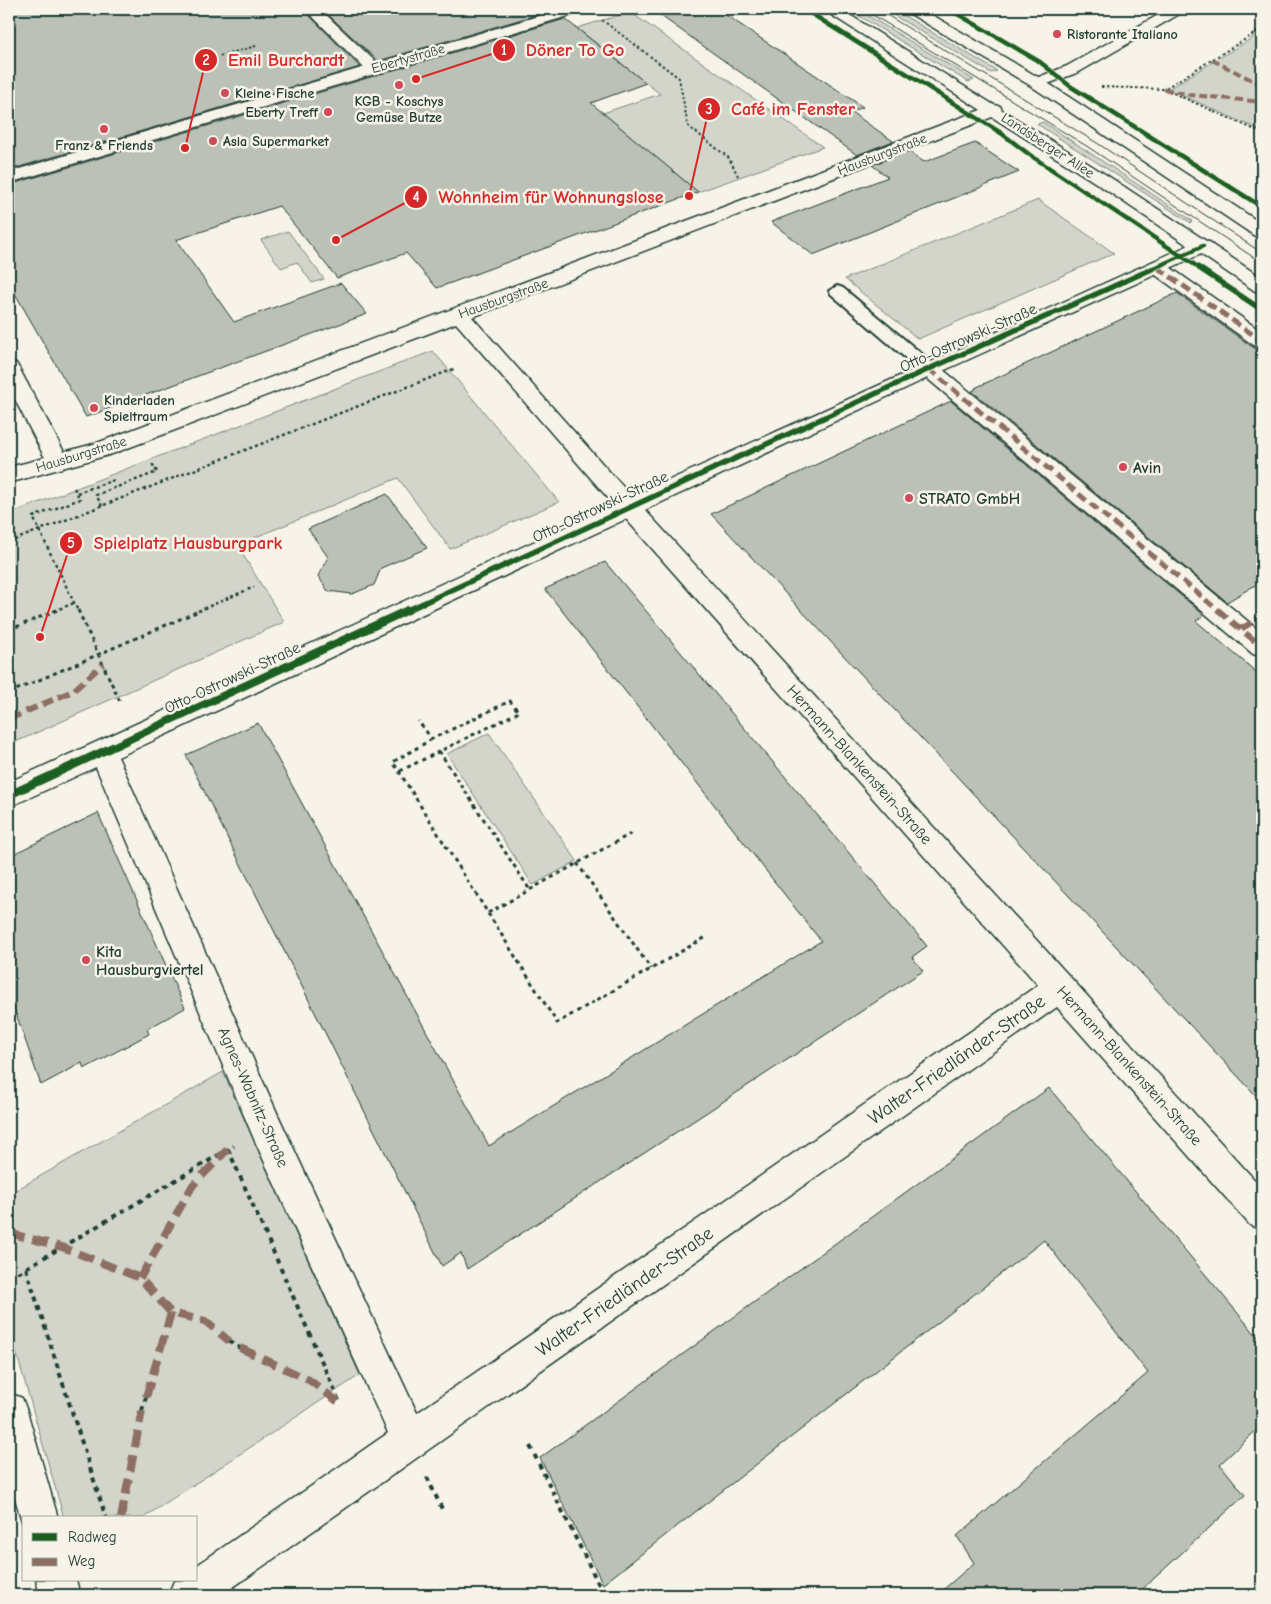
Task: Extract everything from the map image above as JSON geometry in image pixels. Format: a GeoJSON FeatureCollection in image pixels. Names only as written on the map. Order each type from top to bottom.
{"type":"FeatureCollection","features":[{"type":"Feature","properties":{"kind":"street"},"geometry":{"type":"LineString","coordinates":[[312,9],[373,68]]}},
{"type":"Feature","properties":{"kind":"street","name":"Ebertystraße"},"geometry":{"type":"LineString","coordinates":[[9,178],[373,68],[577,9]]}},
{"type":"Feature","properties":{"kind":"street","name":"Landsberger Allee"},"geometry":{"type":"LineString","coordinates":[[830,9],[994,110],[1203,246],[1262,287]]}},
{"type":"Feature","properties":{"kind":"street"},"geometry":{"type":"LineString","coordinates":[[912,9],[1037,83],[1262,232]]}},
{"type":"Feature","properties":{"kind":"street"},"geometry":{"type":"LineString","coordinates":[[1037,83],[1073,69],[1180,9]]}},
{"type":"Feature","properties":{"kind":"street","name":"Hausburgstraße"},"geometry":{"type":"LineString","coordinates":[[9,475],[104,449],[765,199],[994,110]]}},
{"type":"Feature","properties":{"kind":"street","name":"Otto-Ostrowski-Straße"},"geometry":{"type":"LineString","coordinates":[[9,795],[929,369],[1203,246]]}},
{"type":"Feature","properties":{"kind":"street"},"geometry":{"type":"LineString","coordinates":[[1157,267],[1262,341]]}},
{"type":"Feature","properties":{"kind":"street","name":"Hermann-Blankenstein-Straße"},"geometry":{"type":"LineString","coordinates":[[459,314],[629,508],[1262,1212]]}},
{"type":"Feature","properties":{"kind":"street"},"geometry":{"type":"LineString","coordinates":[[9,368],[58,462]]}},
{"type":"Feature","properties":{"kind":"street","name":"Otto-Ostrowski-Straße"},"geometry":{"type":"LineString","coordinates":[[929,369],[1262,647]]}},
{"type":"Feature","properties":{"kind":"street"},"geometry":{"type":"LineString","coordinates":[[1241,629],[1262,616]]}},
{"type":"Feature","properties":{"kind":"street","name":"Agnes-Wabnitz-Straße"},"geometry":{"type":"LineString","coordinates":[[102,753],[266,1127],[410,1440]]}},
{"type":"Feature","properties":{"kind":"street","name":"Walter-Friedländer-Straße"},"geometry":{"type":"LineString","coordinates":[[188,1595],[1060,987]]}},
{"type":"Feature","properties":{"kind":"street"},"geometry":{"type":"LineString","coordinates":[[9,1411],[38,1516]]}},
{"type":"Feature","properties":{"kind":"street"},"geometry":{"type":"LineString","coordinates":[[57,1582],[60,1595]]}},
{"type":"Feature","properties":{"kind":"lane"},"geometry":{"type":"LineString","coordinates":[[837,291],[929,369]]}},
{"type":"Feature","properties":{"kind":"path"},"geometry":{"type":"LineString","coordinates":[[599,18],[679,78],[688,126],[729,158],[739,178]]}},
{"type":"Feature","properties":{"kind":"path"},"geometry":{"type":"LineString","coordinates":[[1164,89],[1262,29]]}},
{"type":"Feature","properties":{"kind":"path"},"geometry":{"type":"LineString","coordinates":[[220,56],[256,46]]}},
{"type":"Feature","properties":{"kind":"path"},"geometry":{"type":"LineString","coordinates":[[1101,87],[1164,89],[1262,133]]}},
{"type":"Feature","properties":{"kind":"path"},"geometry":{"type":"LineString","coordinates":[[9,542],[456,368]]}},
{"type":"Feature","properties":{"kind":"path"},"geometry":{"type":"LineString","coordinates":[[102,506],[96,495],[156,472],[153,465],[145,468]]}},
{"type":"Feature","properties":{"kind":"path"},"geometry":{"type":"LineString","coordinates":[[77,493],[119,478]]}},
{"type":"Feature","properties":{"kind":"path"},"geometry":{"type":"LineString","coordinates":[[74,489],[80,499],[33,517],[41,530],[121,704]]}},
{"type":"Feature","properties":{"kind":"path"},"geometry":{"type":"LineString","coordinates":[[9,693],[254,587]]}},
{"type":"Feature","properties":{"kind":"path"},"geometry":{"type":"LineString","coordinates":[[9,630],[74,603]]}},
{"type":"Feature","properties":{"kind":"path"},"geometry":{"type":"LineString","coordinates":[[400,771],[519,712],[510,701],[432,739],[393,762],[556,1023],[708,936]]}},
{"type":"Feature","properties":{"kind":"path"},"geometry":{"type":"LineString","coordinates":[[418,721],[432,739]]}},
{"type":"Feature","properties":{"kind":"path"},"geometry":{"type":"LineString","coordinates":[[439,752],[530,890]]}},
{"type":"Feature","properties":{"kind":"path"},"geometry":{"type":"LineString","coordinates":[[488,913],[632,833]]}},
{"type":"Feature","properties":{"kind":"path"},"geometry":{"type":"LineString","coordinates":[[577,863],[651,969]]}},
{"type":"Feature","properties":{"kind":"path"},"geometry":{"type":"LineString","coordinates":[[9,1278],[266,1127]]}},
{"type":"Feature","properties":{"kind":"path"},"geometry":{"type":"LineString","coordinates":[[228,1149],[340,1403]]}},
{"type":"Feature","properties":{"kind":"path"},"geometry":{"type":"LineString","coordinates":[[26,1268],[105,1516]]}},
{"type":"Feature","properties":{"kind":"path"},"geometry":{"type":"LineString","coordinates":[[229,1341],[240,1348]]}},
{"type":"Feature","properties":{"kind":"path"},"geometry":{"type":"LineString","coordinates":[[142,1411],[146,1397]]}},
{"type":"Feature","properties":{"kind":"path"},"geometry":{"type":"LineString","coordinates":[[530,1446],[604,1595]]}},
{"type":"Feature","properties":{"kind":"shaded area"},"geometry":{"type":"Polygon","coordinates":[[[848,9],[857,9],[974,80],[968,82],[848,9]]]}},
{"type":"Feature","properties":{"kind":"shaded area"},"geometry":{"type":"Polygon","coordinates":[[[883,9],[893,9],[997,71],[991,73],[883,9]]]}},
{"type":"Feature","properties":{"kind":"shaded area"},"geometry":{"type":"Polygon","coordinates":[[[630,12],[823,147],[698,192],[603,113],[660,94],[577,28],[630,12]]]}},
{"type":"Feature","properties":{"kind":"shaded area"},"geometry":{"type":"Polygon","coordinates":[[[1262,32],[1262,131],[1168,89],[1262,32]]]}},
{"type":"Feature","properties":{"kind":"shaded area"},"geometry":{"type":"Polygon","coordinates":[[[1043,122],[1193,221],[1191,223],[1037,124],[1043,122]]]}},
{"type":"Feature","properties":{"kind":"shaded area"},"geometry":{"type":"Polygon","coordinates":[[[1038,200],[1114,253],[918,339],[845,279],[1038,200]]]}},
{"type":"Feature","properties":{"kind":"shaded area"},"geometry":{"type":"Polygon","coordinates":[[[288,231],[324,279],[312,283],[297,262],[281,268],[261,240],[288,231]]]}},
{"type":"Feature","properties":{"kind":"shaded area"},"geometry":{"type":"Polygon","coordinates":[[[433,351],[559,502],[450,549],[398,478],[237,545],[284,622],[9,745],[9,514],[433,351]]]}},
{"type":"Feature","properties":{"kind":"shaded area"},"geometry":{"type":"Polygon","coordinates":[[[489,733],[577,861],[533,885],[447,754],[489,733]]]}},
{"type":"Feature","properties":{"kind":"shaded area"},"geometry":{"type":"Polygon","coordinates":[[[223,1072],[360,1375],[146,1516],[63,1516],[9,1327],[9,1194],[223,1072]]]}},
{"type":"Feature","properties":{"kind":"building"},"geometry":{"type":"Polygon","coordinates":[[[9,9],[303,9],[360,67],[9,170],[9,9]]]}},
{"type":"Feature","properties":{"kind":"building"},"geometry":{"type":"Polygon","coordinates":[[[322,9],[552,9],[553,10],[378,61],[322,9]]]}},
{"type":"Feature","properties":{"kind":"building"},"geometry":{"type":"Polygon","coordinates":[[[651,9],[717,9],[863,107],[851,112],[893,141],[857,155],[651,9]]]}},
{"type":"Feature","properties":{"kind":"building"},"geometry":{"type":"Polygon","coordinates":[[[565,19],[646,83],[591,103],[698,192],[437,288],[406,253],[337,278],[279,206],[176,240],[234,322],[341,283],[367,314],[86,417],[9,283],[9,185],[565,19]]]}},
{"type":"Feature","properties":{"kind":"building"},"geometry":{"type":"Polygon","coordinates":[[[975,143],[1019,172],[813,255],[771,222],[888,177],[872,165],[908,151],[924,162],[975,143]]]}},
{"type":"Feature","properties":{"kind":"building"},"geometry":{"type":"Polygon","coordinates":[[[1177,293],[1254,348],[1262,349],[1262,581],[1227,602],[972,391],[1177,293]]]}},
{"type":"Feature","properties":{"kind":"building"},"geometry":{"type":"Polygon","coordinates":[[[951,401],[1204,615],[1196,621],[1262,677],[1262,1102],[711,514],[951,401]]]}},
{"type":"Feature","properties":{"kind":"building"},"geometry":{"type":"Polygon","coordinates":[[[387,494],[427,548],[381,568],[374,585],[352,594],[328,591],[318,576],[328,557],[308,529],[387,494]]]}},
{"type":"Feature","properties":{"kind":"building"},"geometry":{"type":"Polygon","coordinates":[[[605,562],[927,946],[912,957],[923,971],[467,1269],[461,1253],[442,1266],[186,755],[258,723],[489,1146],[821,941],[545,589],[605,562]]]}},
{"type":"Feature","properties":{"kind":"building","name":"Kita Hausburgviertel"},"geometry":{"type":"Polygon","coordinates":[[[98,813],[185,1008],[147,1029],[149,1034],[84,1069],[82,1063],[41,1085],[9,994],[9,856],[98,813]]]}},
{"type":"Feature","properties":{"kind":"building"},"geometry":{"type":"Polygon","coordinates":[[[1049,1088],[1262,1342],[1262,1425],[1220,1464],[1245,1495],[1136,1595],[937,1595],[974,1563],[957,1536],[1148,1373],[1044,1240],[603,1584],[540,1458],[1049,1088]]]}},
{"type":"Feature","properties":{"kind":"tram line"},"geometry":{"type":"LineString","coordinates":[[863,9],[1088,147],[1262,263]]}},
{"type":"Feature","properties":{"kind":"tram line"},"geometry":{"type":"LineString","coordinates":[[877,9],[1097,143],[1262,253]]}},
{"type":"Feature","properties":{"kind":"marked path"},"geometry":{"type":"LineString","coordinates":[[1212,60],[1262,85]]}},
{"type":"Feature","properties":{"kind":"marked path"},"geometry":{"type":"LineString","coordinates":[[1164,89],[1191,95],[1262,102]]}},
{"type":"Feature","properties":{"kind":"marked path"},"geometry":{"type":"LineString","coordinates":[[1157,267],[1262,341]]}},
{"type":"Feature","properties":{"kind":"marked path"},"geometry":{"type":"LineString","coordinates":[[929,369],[1262,647]]}},
{"type":"Feature","properties":{"kind":"marked path"},"geometry":{"type":"LineString","coordinates":[[1241,629],[1262,616]]}},
{"type":"Feature","properties":{"kind":"marked path"},"geometry":{"type":"LineString","coordinates":[[9,719],[73,691],[103,664]]}},
{"type":"Feature","properties":{"kind":"marked path"},"geometry":{"type":"LineString","coordinates":[[140,1278],[193,1185],[228,1149]]}},
{"type":"Feature","properties":{"kind":"marked path"},"geometry":{"type":"LineString","coordinates":[[9,1233],[62,1247],[140,1278],[171,1313],[205,1321],[229,1341]]}},
{"type":"Feature","properties":{"kind":"marked path"},"geometry":{"type":"LineString","coordinates":[[146,1397],[171,1313]]}},
{"type":"Feature","properties":{"kind":"marked path"},"geometry":{"type":"LineString","coordinates":[[240,1348],[309,1380],[340,1403]]}},
{"type":"Feature","properties":{"kind":"marked path"},"geometry":{"type":"LineString","coordinates":[[121,1516],[142,1411]]}},
{"type":"Feature","properties":{"kind":"cycle path"},"geometry":{"type":"LineString","coordinates":[[804,9],[1001,133],[1030,155],[1262,310]]}},
{"type":"Feature","properties":{"kind":"cycle path"},"geometry":{"type":"LineString","coordinates":[[949,9],[1040,62],[1070,86],[1116,113],[1262,207]]}},
{"type":"Feature","properties":{"kind":"cycle path"},"geometry":{"type":"LineString","coordinates":[[9,795],[929,369],[1203,246]]}},
{"type":"Feature","properties":{"kind":"place","name":"Ristorante Italiano"},"geometry":{"type":"Point","coordinates":[1057,34]}},
{"type":"Feature","properties":{"kind":"place","name":"Döner To Go"},"geometry":{"type":"Point","coordinates":[416,79]}},
{"type":"Feature","properties":{"kind":"place","name":"KGB - Koschys Gemüse Butze"},"geometry":{"type":"Point","coordinates":[399,85]}},
{"type":"Feature","properties":{"kind":"place","name":"Kleine Fische"},"geometry":{"type":"Point","coordinates":[225,93]}},
{"type":"Feature","properties":{"kind":"place","name":"Eberty Treff"},"geometry":{"type":"Point","coordinates":[328,112]}},
{"type":"Feature","properties":{"kind":"place","name":"Franz & Friends"},"geometry":{"type":"Point","coordinates":[104,129]}},
{"type":"Feature","properties":{"kind":"place","name":"Asia Supermarket"},"geometry":{"type":"Point","coordinates":[213,141]}},
{"type":"Feature","properties":{"kind":"place","name":"Emil Burchardt"},"geometry":{"type":"Point","coordinates":[185,148]}},
{"type":"Feature","properties":{"kind":"place","name":"Café im Fenster"},"geometry":{"type":"Point","coordinates":[689,196]}},
{"type":"Feature","properties":{"kind":"place","name":"Wohnheim für Wohnungslose"},"geometry":{"type":"Point","coordinates":[336,240]}},
{"type":"Feature","properties":{"kind":"place","name":"Kinderladen Spieltraum"},"geometry":{"type":"Point","coordinates":[94,408]}},
{"type":"Feature","properties":{"kind":"place","name":"Avin"},"geometry":{"type":"Point","coordinates":[1123,467]}},
{"type":"Feature","properties":{"kind":"place","name":"STRATO GmbH"},"geometry":{"type":"Point","coordinates":[909,498]}},
{"type":"Feature","properties":{"kind":"place","name":"Spielplatz Hausburgpark"},"geometry":{"type":"Point","coordinates":[40,637]}},
{"type":"Feature","properties":{"kind":"place","name":"Kita Hausburgviertel"},"geometry":{"type":"Point","coordinates":[86,960]}}]}
